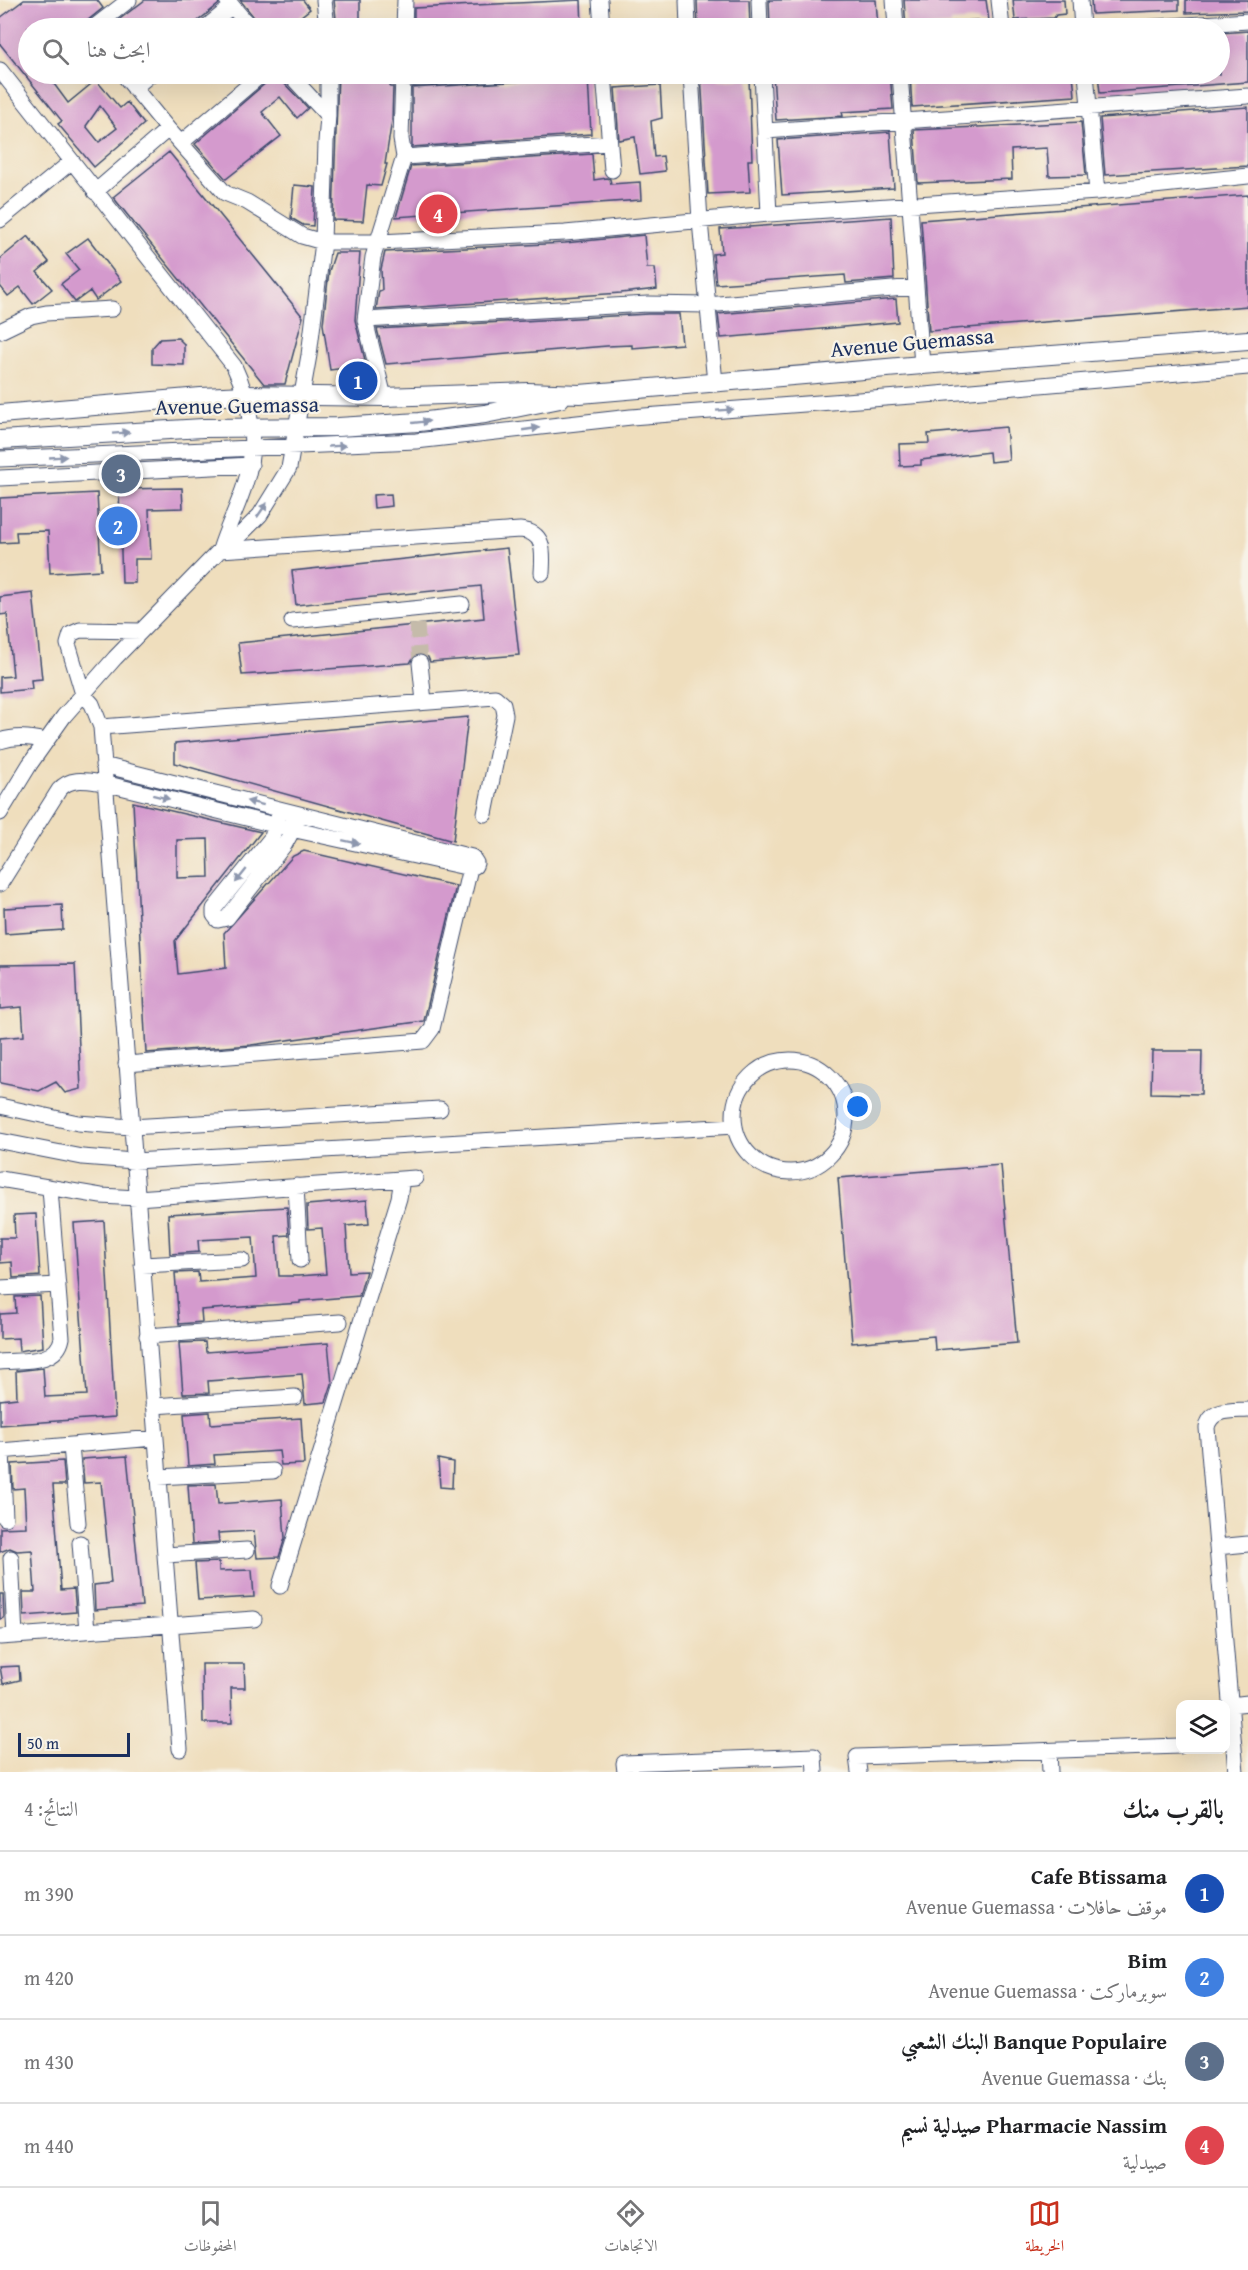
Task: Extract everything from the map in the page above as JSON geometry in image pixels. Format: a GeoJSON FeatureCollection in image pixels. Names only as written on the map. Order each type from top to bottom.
{"type":"FeatureCollection","features":[{"type":"Feature","properties":{"kind":"main road","name":"Avenue Guemassa"},"geometry":{"type":"LineString","coordinates":[[0,414],[246,395],[384,397],[528,392],[580,394],[1248,340]]}},
{"type":"Feature","properties":{"kind":"main road","name":"Avenue Guemassa"},"geometry":{"type":"LineString","coordinates":[[0,440],[203,428],[338,427],[419,422],[533,406],[580,394]]}},
{"type":"Feature","properties":{"kind":"street"},"geometry":{"type":"LineString","coordinates":[[106,18],[129,0]]}},
{"type":"Feature","properties":{"kind":"street"},"geometry":{"type":"LineString","coordinates":[[324,0],[326,18]]}},
{"type":"Feature","properties":{"kind":"street"},"geometry":{"type":"LineString","coordinates":[[404,18],[405,0]]}},
{"type":"Feature","properties":{"kind":"street"},"geometry":{"type":"LineString","coordinates":[[600,0],[601,18]]}},
{"type":"Feature","properties":{"kind":"street"},"geometry":{"type":"LineString","coordinates":[[687,0],[688,18]]}},
{"type":"Feature","properties":{"kind":"street"},"geometry":{"type":"LineString","coordinates":[[759,0],[760,18]]}},
{"type":"Feature","properties":{"kind":"street"},"geometry":{"type":"LineString","coordinates":[[894,0],[895,18]]}},
{"type":"Feature","properties":{"kind":"street"},"geometry":{"type":"LineString","coordinates":[[999,0],[1001,18]]}},
{"type":"Feature","properties":{"kind":"street"},"geometry":{"type":"LineString","coordinates":[[1080,0],[1081,18]]}},
{"type":"Feature","properties":{"kind":"street"},"geometry":{"type":"LineString","coordinates":[[215,18],[230,3],[243,18]]}},
{"type":"Feature","properties":{"kind":"street"},"geometry":{"type":"LineString","coordinates":[[1230,22],[1248,21]]}},
{"type":"Feature","properties":{"kind":"street"},"geometry":{"type":"LineString","coordinates":[[2,76],[234,366],[246,395],[253,448],[245,487],[227,526],[220,550]]}},
{"type":"Feature","properties":{"kind":"street"},"geometry":{"type":"LineString","coordinates":[[131,84],[225,193],[247,202],[303,236],[323,242],[379,242],[565,233],[769,214],[1097,192],[1248,176]]}},
{"type":"Feature","properties":{"kind":"street"},"geometry":{"type":"LineString","coordinates":[[134,88],[139,84]]}},
{"type":"Feature","properties":{"kind":"street"},"geometry":{"type":"LineString","coordinates":[[181,143],[250,84]]}},
{"type":"Feature","properties":{"kind":"street"},"geometry":{"type":"LineString","coordinates":[[299,84],[328,116]]}},
{"type":"Feature","properties":{"kind":"street"},"geometry":{"type":"LineString","coordinates":[[0,813],[45,741],[83,694],[220,550],[260,515],[289,468],[302,396],[323,242],[328,84]]}},
{"type":"Feature","properties":{"kind":"street"},"geometry":{"type":"LineString","coordinates":[[384,397],[365,320],[373,257],[404,157],[401,139],[404,84]]}},
{"type":"Feature","properties":{"kind":"street"},"geometry":{"type":"LineString","coordinates":[[605,84],[612,170]]}},
{"type":"Feature","properties":{"kind":"street"},"geometry":{"type":"LineString","coordinates":[[692,84],[700,221],[715,382]]}},
{"type":"Feature","properties":{"kind":"street"},"geometry":{"type":"LineString","coordinates":[[763,84],[769,214]]}},
{"type":"Feature","properties":{"kind":"street"},"geometry":{"type":"LineString","coordinates":[[901,84],[922,365]]}},
{"type":"Feature","properties":{"kind":"street"},"geometry":{"type":"LineString","coordinates":[[1087,84],[1097,192]]}},
{"type":"Feature","properties":{"kind":"street"},"geometry":{"type":"LineString","coordinates":[[766,131],[1248,96]]}},
{"type":"Feature","properties":{"kind":"street"},"geometry":{"type":"LineString","coordinates":[[95,192],[168,129]]}},
{"type":"Feature","properties":{"kind":"street"},"geometry":{"type":"LineString","coordinates":[[404,157],[609,143]]}},
{"type":"Feature","properties":{"kind":"street"},"geometry":{"type":"LineString","coordinates":[[0,220],[71,162]]}},
{"type":"Feature","properties":{"kind":"street"},"geometry":{"type":"LineString","coordinates":[[365,320],[648,304],[707,305],[916,287]]}},
{"type":"Feature","properties":{"kind":"street"},"geometry":{"type":"LineString","coordinates":[[0,331],[31,316],[46,313],[112,309]]}},
{"type":"Feature","properties":{"kind":"street"},"geometry":{"type":"LineString","coordinates":[[0,459],[416,441],[631,417],[925,395],[1248,367]]}},
{"type":"Feature","properties":{"kind":"street"},"geometry":{"type":"LineString","coordinates":[[0,478],[251,465]]}},
{"type":"Feature","properties":{"kind":"street"},"geometry":{"type":"LineString","coordinates":[[220,550],[527,530],[542,542],[542,573]]}},
{"type":"Feature","properties":{"kind":"street"},"geometry":{"type":"LineString","coordinates":[[292,621],[416,616],[462,604]]}},
{"type":"Feature","properties":{"kind":"street"},"geometry":{"type":"LineString","coordinates":[[141,632],[80,630],[71,634],[68,644],[83,694],[92,704],[101,727],[180,1749]]}},
{"type":"Feature","properties":{"kind":"street"},"geometry":{"type":"LineString","coordinates":[[420,663],[424,702]]}},
{"type":"Feature","properties":{"kind":"street"},"geometry":{"type":"LineString","coordinates":[[101,727],[495,697],[503,704],[505,715],[485,814]]}},
{"type":"Feature","properties":{"kind":"street"},"geometry":{"type":"LineString","coordinates":[[0,741],[12,737],[29,737],[45,741]]}},
{"type":"Feature","properties":{"kind":"street"},"geometry":{"type":"LineString","coordinates":[[103,765],[474,858],[477,863],[470,868],[432,1029],[423,1041],[126,1064]]}},
{"type":"Feature","properties":{"kind":"street"},"geometry":{"type":"LineString","coordinates":[[0,884],[64,784],[77,780],[104,783],[284,827],[470,868]]}},
{"type":"Feature","properties":{"kind":"street"},"geometry":{"type":"LineString","coordinates":[[284,827],[272,837],[214,909],[214,915],[218,920],[226,918],[285,844],[284,827],[287,811]]}},
{"type":"Feature","properties":{"kind":"street"},"geometry":{"type":"LineString","coordinates":[[797,1061],[820,1070],[831,1079],[844,1104],[844,1126],[838,1146],[817,1165],[803,1171],[773,1170],[759,1163],[739,1141],[735,1126],[734,1112],[743,1086],[752,1075],[774,1063],[797,1061]]}},
{"type":"Feature","properties":{"kind":"street"},"geometry":{"type":"LineString","coordinates":[[0,1106],[78,1123],[131,1127],[440,1109]]}},
{"type":"Feature","properties":{"kind":"street"},"geometry":{"type":"LineString","coordinates":[[0,1141],[82,1157],[134,1161],[735,1126]]}},
{"type":"Feature","properties":{"kind":"street"},"geometry":{"type":"LineString","coordinates":[[0,1179],[50,1189],[136,1198],[409,1178],[399,1198],[280,1587]]}},
{"type":"Feature","properties":{"kind":"street"},"geometry":{"type":"LineString","coordinates":[[296,1186],[300,1260]]}},
{"type":"Feature","properties":{"kind":"street"},"geometry":{"type":"LineString","coordinates":[[0,1362],[44,1358],[57,1351],[62,1338],[50,1189]]}},
{"type":"Feature","properties":{"kind":"street"},"geometry":{"type":"LineString","coordinates":[[142,1265],[242,1260]]}},
{"type":"Feature","properties":{"kind":"street"},"geometry":{"type":"LineString","coordinates":[[0,1288],[58,1286]]}},
{"type":"Feature","properties":{"kind":"street"},"geometry":{"type":"LineString","coordinates":[[147,1336],[340,1322]]}},
{"type":"Feature","properties":{"kind":"street"},"geometry":{"type":"LineString","coordinates":[[153,1406],[295,1397]]}},
{"type":"Feature","properties":{"kind":"street"},"geometry":{"type":"LineString","coordinates":[[1230,1700],[1208,1424],[1212,1416],[1220,1412],[1248,1410]]}},
{"type":"Feature","properties":{"kind":"street"},"geometry":{"type":"LineString","coordinates":[[5,1518],[1,1450],[155,1438]]}},
{"type":"Feature","properties":{"kind":"street"},"geometry":{"type":"LineString","coordinates":[[71,1446],[78,1523]]}},
{"type":"Feature","properties":{"kind":"street"},"geometry":{"type":"LineString","coordinates":[[158,1477],[273,1472]]}},
{"type":"Feature","properties":{"kind":"street"},"geometry":{"type":"LineString","coordinates":[[80,1544],[87,1631]]}},
{"type":"Feature","properties":{"kind":"street"},"geometry":{"type":"LineString","coordinates":[[1217,1546],[1248,1544]]}},
{"type":"Feature","properties":{"kind":"street"},"geometry":{"type":"LineString","coordinates":[[165,1555],[247,1550]]}},
{"type":"Feature","properties":{"kind":"street"},"geometry":{"type":"LineString","coordinates":[[11,1558],[8,1637],[254,1618]]}},
{"type":"Feature","properties":{"kind":"street"},"geometry":{"type":"LineString","coordinates":[[1230,1705],[1248,1703]]}},
{"type":"Feature","properties":{"kind":"street"},"geometry":{"type":"LineString","coordinates":[[1230,1745],[1236,1772]]}},
{"type":"Feature","properties":{"kind":"street"},"geometry":{"type":"LineString","coordinates":[[859,1772],[857,1757],[1176,1746]]}},
{"type":"Feature","properties":{"kind":"street"},"geometry":{"type":"LineString","coordinates":[[1049,1751],[1050,1772]]}},
{"type":"Feature","properties":{"kind":"street"},"geometry":{"type":"LineString","coordinates":[[625,1772],[624,1764],[711,1766],[814,1756],[815,1772]]}},
{"type":"Feature","properties":{"kind":"building"},"geometry":{"type":"Polygon","coordinates":[[[24,0],[97,0],[103,8],[91,18],[18,18],[18,66],[0,44],[0,18],[24,0]]]}},
{"type":"Feature","properties":{"kind":"building"},"geometry":{"type":"Polygon","coordinates":[[[145,0],[217,0],[219,4],[202,18],[121,18],[145,0]]]}},
{"type":"Feature","properties":{"kind":"building"},"geometry":{"type":"Polygon","coordinates":[[[240,0],[303,0],[310,9],[299,18],[255,18],[240,0]]]}},
{"type":"Feature","properties":{"kind":"building"},"geometry":{"type":"Polygon","coordinates":[[[334,0],[360,0],[360,18],[336,18],[334,0]]]}},
{"type":"Feature","properties":{"kind":"building"},"geometry":{"type":"Polygon","coordinates":[[[581,0],[582,18],[414,18],[414,8],[581,0]]]}},
{"type":"Feature","properties":{"kind":"building"},"geometry":{"type":"Polygon","coordinates":[[[697,0],[749,0],[750,18],[698,18],[697,0]]]}},
{"type":"Feature","properties":{"kind":"building"},"geometry":{"type":"Polygon","coordinates":[[[769,0],[876,0],[877,18],[770,18],[769,0]]]}},
{"type":"Feature","properties":{"kind":"building"},"geometry":{"type":"Polygon","coordinates":[[[904,0],[986,0],[989,18],[905,18],[904,0]]]}},
{"type":"Feature","properties":{"kind":"building"},"geometry":{"type":"Polygon","coordinates":[[[1013,0],[1064,0],[1065,14],[1056,15],[1054,18],[1015,18],[1013,0]]]}},
{"type":"Feature","properties":{"kind":"building"},"geometry":{"type":"Polygon","coordinates":[[[1091,0],[1179,0],[1179,10],[1092,14],[1091,0]]]}},
{"type":"Feature","properties":{"kind":"building"},"geometry":{"type":"Polygon","coordinates":[[[1186,0],[1248,0],[1248,11],[1186,13],[1186,0]]]}},
{"type":"Feature","properties":{"kind":"building"},"geometry":{"type":"Polygon","coordinates":[[[1248,31],[1248,82],[1230,83],[1230,32],[1248,31]]]}},
{"type":"Feature","properties":{"kind":"building"},"geometry":{"type":"Polygon","coordinates":[[[32,84],[54,84],[68,103],[91,84],[99,84],[120,108],[127,102],[144,124],[94,167],[58,124],[62,121],[32,84]],[[100,106],[86,126],[99,142],[117,128],[100,106]]]}},
{"type":"Feature","properties":{"kind":"building"},"geometry":{"type":"Polygon","coordinates":[[[265,84],[285,84],[308,108],[297,118],[280,97],[262,112],[281,136],[226,179],[195,144],[265,84]]]}},
{"type":"Feature","properties":{"kind":"building"},"geometry":{"type":"Polygon","coordinates":[[[338,84],[390,84],[390,87],[393,87],[392,120],[385,164],[387,164],[381,186],[367,185],[363,221],[333,220],[338,84]]]}},
{"type":"Feature","properties":{"kind":"building"},"geometry":{"type":"Polygon","coordinates":[[[476,84],[588,84],[591,134],[412,147],[412,88],[476,84]]]}},
{"type":"Feature","properties":{"kind":"building"},"geometry":{"type":"Polygon","coordinates":[[[702,84],[749,84],[752,160],[748,160],[750,192],[708,194],[702,84]]]}},
{"type":"Feature","properties":{"kind":"building"},"geometry":{"type":"Polygon","coordinates":[[[774,84],[891,84],[893,109],[842,112],[843,116],[776,120],[774,84]]]}},
{"type":"Feature","properties":{"kind":"building"},"geometry":{"type":"Polygon","coordinates":[[[911,84],[1074,84],[1075,96],[912,107],[911,84]]]}},
{"type":"Feature","properties":{"kind":"building"},"geometry":{"type":"Polygon","coordinates":[[[1099,84],[1221,84],[1100,93],[1099,84]]]}},
{"type":"Feature","properties":{"kind":"building"},"geometry":{"type":"Polygon","coordinates":[[[660,85],[662,118],[651,121],[654,157],[663,156],[665,171],[640,174],[635,137],[619,140],[615,88],[660,85]]]}},
{"type":"Feature","properties":{"kind":"building"},"geometry":{"type":"Polygon","coordinates":[[[1248,107],[1248,166],[1105,175],[1100,118],[1248,107]]]}},
{"type":"Feature","properties":{"kind":"building"},"geometry":{"type":"Polygon","coordinates":[[[1081,122],[1086,175],[1049,176],[1047,148],[1011,150],[1012,179],[918,183],[914,130],[1081,122]]]}},
{"type":"Feature","properties":{"kind":"building"},"geometry":{"type":"Polygon","coordinates":[[[890,132],[894,188],[782,195],[778,140],[890,132]]]}},
{"type":"Feature","properties":{"kind":"building"},"geometry":{"type":"Polygon","coordinates":[[[169,152],[303,317],[285,384],[264,384],[113,197],[169,152]]]}},
{"type":"Feature","properties":{"kind":"building"},"geometry":{"type":"Polygon","coordinates":[[[592,154],[594,180],[607,178],[610,179],[611,184],[640,182],[641,200],[396,217],[411,166],[592,154]]]}},
{"type":"Feature","properties":{"kind":"building"},"geometry":{"type":"Polygon","coordinates":[[[294,185],[315,187],[313,226],[303,225],[291,218],[294,185]]]}},
{"type":"Feature","properties":{"kind":"building"},"geometry":{"type":"Polygon","coordinates":[[[1248,195],[1248,306],[929,331],[921,220],[1248,195]]]}},
{"type":"Feature","properties":{"kind":"building"},"geometry":{"type":"Polygon","coordinates":[[[891,217],[894,279],[846,283],[845,275],[716,284],[713,254],[722,253],[720,229],[891,217]]]}},
{"type":"Feature","properties":{"kind":"building"},"geometry":{"type":"Polygon","coordinates":[[[644,235],[647,268],[655,268],[657,289],[376,310],[379,291],[382,290],[381,269],[385,252],[565,243],[644,235]]]}},
{"type":"Feature","properties":{"kind":"building"},"geometry":{"type":"Polygon","coordinates":[[[28,236],[49,262],[37,272],[52,289],[33,304],[20,287],[8,296],[0,286],[0,259],[28,236]]]}},
{"type":"Feature","properties":{"kind":"building"},"geometry":{"type":"Polygon","coordinates":[[[88,238],[121,281],[96,300],[90,291],[75,302],[61,284],[79,270],[66,254],[88,238]]]}},
{"type":"Feature","properties":{"kind":"building"},"geometry":{"type":"Polygon","coordinates":[[[335,253],[360,253],[355,320],[365,360],[360,360],[361,366],[330,370],[323,324],[329,271],[335,253]]]}},
{"type":"Feature","properties":{"kind":"building"},"geometry":{"type":"Polygon","coordinates":[[[896,299],[898,322],[721,338],[718,314],[896,299]]]}},
{"type":"Feature","properties":{"kind":"building"},"geometry":{"type":"Polygon","coordinates":[[[679,314],[682,344],[632,348],[632,345],[607,346],[386,364],[377,329],[679,314]]]}},
{"type":"Feature","properties":{"kind":"building"},"geometry":{"type":"Polygon","coordinates":[[[178,338],[184,344],[184,365],[152,364],[152,348],[160,339],[178,338]]]}},
{"type":"Feature","properties":{"kind":"building"},"geometry":{"type":"Polygon","coordinates":[[[1006,427],[1009,460],[990,462],[989,452],[921,460],[921,465],[900,466],[899,444],[929,443],[928,434],[1006,427]]]}},
{"type":"Feature","properties":{"kind":"building"},"geometry":{"type":"Polygon","coordinates":[[[182,488],[183,508],[149,509],[151,559],[135,559],[135,583],[122,583],[119,489],[182,488]]]}},
{"type":"Feature","properties":{"kind":"building"},"geometry":{"type":"Polygon","coordinates":[[[97,493],[101,570],[50,573],[48,531],[16,532],[17,542],[0,543],[0,498],[97,493]]]}},
{"type":"Feature","properties":{"kind":"building"},"geometry":{"type":"Polygon","coordinates":[[[391,494],[392,506],[374,508],[373,495],[391,494]]]}},
{"type":"Feature","properties":{"kind":"building"},"geometry":{"type":"Polygon","coordinates":[[[507,548],[519,655],[430,662],[428,657],[420,653],[414,656],[410,663],[242,675],[238,643],[484,618],[481,586],[296,605],[292,571],[507,548]]]}},
{"type":"Feature","properties":{"kind":"building"},"geometry":{"type":"Polygon","coordinates":[[[33,593],[42,679],[31,680],[32,689],[0,692],[0,677],[13,676],[7,614],[0,615],[0,597],[33,593]]]}},
{"type":"Feature","properties":{"kind":"building"},"geometry":{"type":"Polygon","coordinates":[[[468,717],[453,841],[175,763],[175,743],[468,717]]]}},
{"type":"Feature","properties":{"kind":"building"},"geometry":{"type":"Polygon","coordinates":[[[133,802],[261,832],[175,941],[178,974],[226,968],[224,933],[293,856],[304,851],[456,886],[424,1021],[251,1045],[146,1053],[133,802]],[[208,839],[177,840],[177,878],[209,877],[208,839]]]}},
{"type":"Feature","properties":{"kind":"building"},"geometry":{"type":"Polygon","coordinates":[[[62,905],[63,930],[5,934],[4,908],[62,905]]]}},
{"type":"Feature","properties":{"kind":"building"},"geometry":{"type":"Polygon","coordinates":[[[75,964],[81,1089],[65,1093],[56,1082],[39,1091],[0,1083],[0,1038],[24,1036],[22,1007],[0,1009],[0,965],[75,964]]]}},
{"type":"Feature","properties":{"kind":"building"},"geometry":{"type":"Polygon","coordinates":[[[1152,1051],[1202,1051],[1201,1094],[1151,1093],[1152,1051]]]}},
{"type":"Feature","properties":{"kind":"building"},"geometry":{"type":"Polygon","coordinates":[[[1001,1165],[1017,1343],[935,1350],[934,1336],[852,1343],[838,1178],[1001,1165]]]}},
{"type":"Feature","properties":{"kind":"building"},"geometry":{"type":"Polygon","coordinates":[[[367,1200],[369,1224],[346,1226],[349,1272],[366,1271],[359,1296],[201,1310],[202,1322],[179,1324],[175,1273],[198,1272],[199,1282],[256,1278],[253,1237],[198,1240],[199,1252],[170,1254],[168,1214],[287,1207],[289,1235],[276,1236],[279,1276],[298,1276],[326,1274],[322,1228],[308,1229],[307,1205],[367,1200]]]}},
{"type":"Feature","properties":{"kind":"building"},"geometry":{"type":"Polygon","coordinates":[[[36,1214],[40,1276],[13,1278],[12,1262],[0,1263],[0,1238],[15,1238],[14,1215],[36,1214]]]}},
{"type":"Feature","properties":{"kind":"building"},"geometry":{"type":"Polygon","coordinates":[[[104,1221],[115,1417],[0,1425],[0,1400],[17,1398],[16,1371],[43,1368],[45,1397],[87,1395],[74,1223],[104,1221]]]}},
{"type":"Feature","properties":{"kind":"building"},"geometry":{"type":"Polygon","coordinates":[[[40,1296],[43,1347],[19,1351],[18,1338],[0,1339],[0,1314],[16,1313],[15,1297],[40,1296]]]}},
{"type":"Feature","properties":{"kind":"building"},"geometry":{"type":"Polygon","coordinates":[[[205,1342],[206,1352],[328,1343],[332,1384],[326,1402],[305,1404],[302,1374],[208,1381],[209,1393],[183,1394],[179,1343],[205,1342]]]}},
{"type":"Feature","properties":{"kind":"building"},"geometry":{"type":"Polygon","coordinates":[[[210,1412],[211,1424],[301,1418],[304,1464],[281,1465],[279,1451],[214,1455],[215,1464],[188,1466],[184,1414],[210,1412]]]}},
{"type":"Feature","properties":{"kind":"building"},"geometry":{"type":"Polygon","coordinates":[[[127,1456],[142,1606],[95,1610],[94,1585],[111,1583],[101,1482],[84,1483],[82,1459],[127,1456]]]}},
{"type":"Feature","properties":{"kind":"building"},"geometry":{"type":"Polygon","coordinates":[[[438,1459],[453,1462],[452,1488],[440,1487],[438,1459]]]}},
{"type":"Feature","properties":{"kind":"building"},"geometry":{"type":"Polygon","coordinates":[[[63,1461],[65,1485],[53,1485],[61,1590],[74,1589],[76,1612],[24,1616],[23,1592],[35,1592],[32,1550],[17,1551],[10,1548],[0,1552],[0,1528],[26,1527],[24,1488],[13,1489],[12,1464],[63,1461]]]}},
{"type":"Feature","properties":{"kind":"building"},"geometry":{"type":"Polygon","coordinates":[[[216,1484],[218,1504],[282,1499],[285,1538],[279,1557],[257,1558],[254,1531],[218,1533],[219,1542],[192,1544],[188,1485],[216,1484]]]}},
{"type":"Feature","properties":{"kind":"building"},"geometry":{"type":"Polygon","coordinates":[[[219,1562],[219,1571],[252,1570],[254,1597],[198,1600],[195,1563],[219,1562]]]}},
{"type":"Feature","properties":{"kind":"building"},"geometry":{"type":"Polygon","coordinates":[[[0,1594],[3,1594],[4,1618],[0,1619],[0,1594]]]}},
{"type":"Feature","properties":{"kind":"building"},"geometry":{"type":"Polygon","coordinates":[[[202,1664],[244,1664],[245,1688],[231,1688],[232,1723],[203,1723],[202,1664]]]}},
{"type":"Feature","properties":{"kind":"building"},"geometry":{"type":"Polygon","coordinates":[[[19,1666],[20,1680],[3,1684],[0,1667],[19,1666]]]}},
{"type":"Feature","properties":{"kind":"tunnel"},"geometry":{"type":"LineString","coordinates":[[417,624],[420,663]]}},
{"type":"Feature","properties":{"kind":"place","name":"Pharmacie Nassim صيدلية نسيم"},"geometry":{"type":"Point","coordinates":[438,214]}},
{"type":"Feature","properties":{"kind":"place","name":"Cafe Btissama"},"geometry":{"type":"Point","coordinates":[358,381]}},
{"type":"Feature","properties":{"kind":"place","name":"Banque Populaire البنك الشعبي"},"geometry":{"type":"Point","coordinates":[121,474]}},
{"type":"Feature","properties":{"kind":"place","name":"Bim"},"geometry":{"type":"Point","coordinates":[118,526]}}]}
